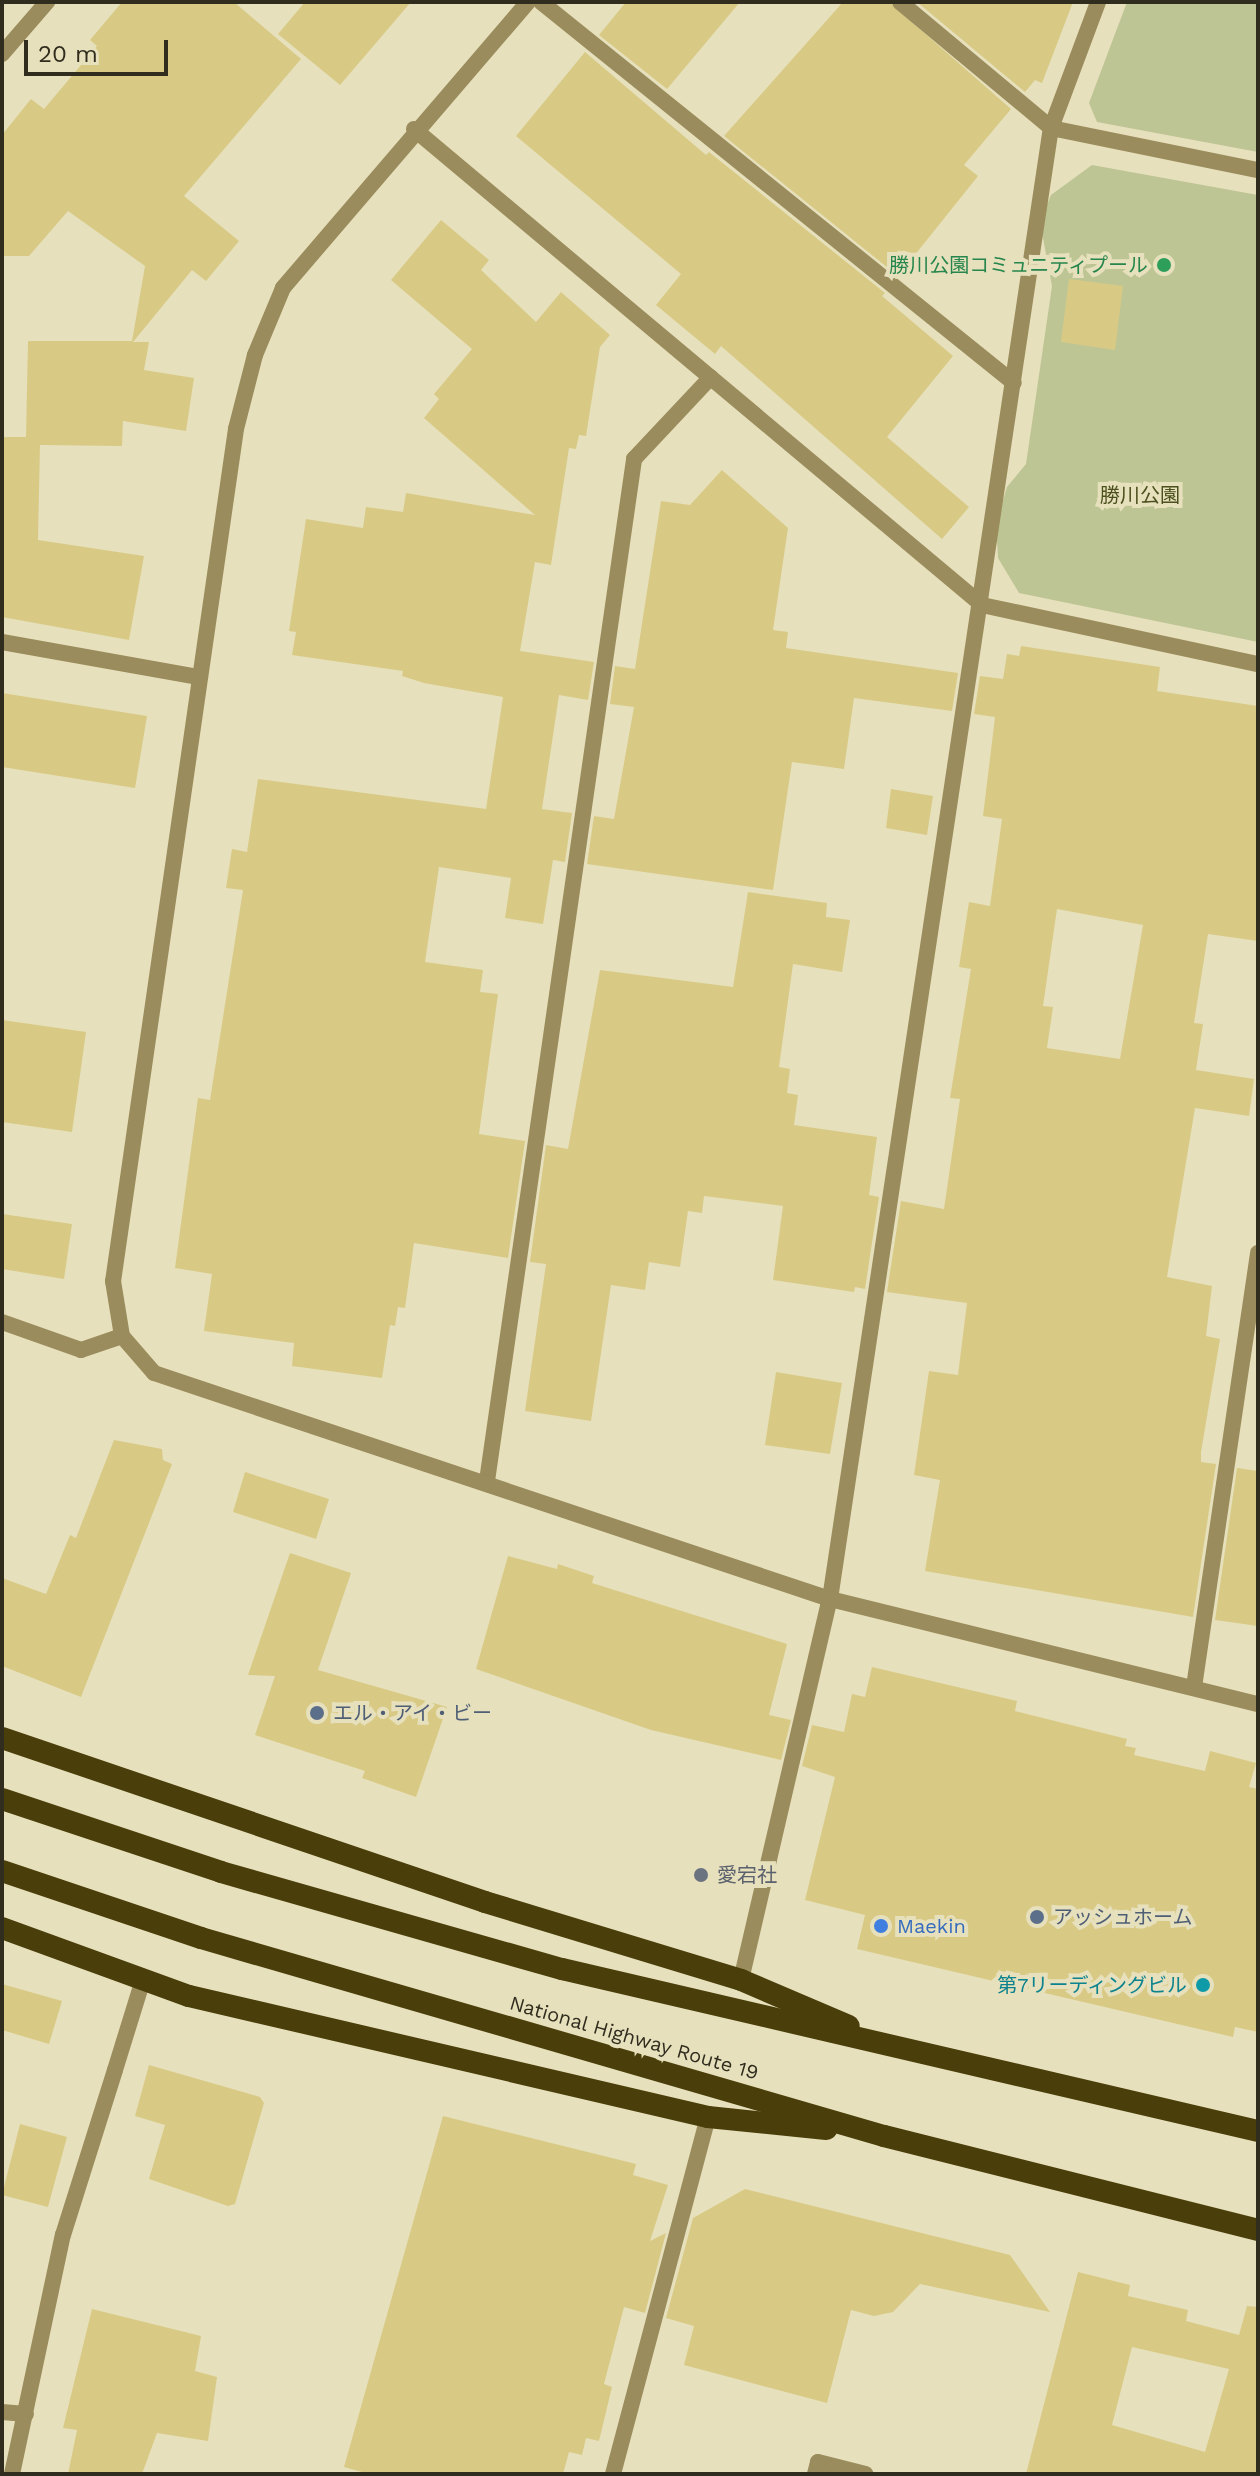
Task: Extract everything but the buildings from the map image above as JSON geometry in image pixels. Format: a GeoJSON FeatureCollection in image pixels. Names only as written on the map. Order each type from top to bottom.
{"type":"FeatureCollection","features":[{"type":"Feature","properties":{"kind":"highway"},"geometry":{"type":"LineString","coordinates":[[2,1738],[439,1887],[741,1980],[904,2049]]}},
{"type":"Feature","properties":{"kind":"highway"},"geometry":{"type":"LineString","coordinates":[[2,1799],[394,1925],[1258,2131]]}},
{"type":"Feature","properties":{"kind":"highway","name":"National Highway Route 19"},"geometry":{"type":"LineString","coordinates":[[2,1871],[201,1938],[884,2136],[1258,2230]]}},
{"type":"Feature","properties":{"kind":"highway"},"geometry":{"type":"LineString","coordinates":[[2,1928],[142,1983],[708,2117],[884,2136]]}},
{"type":"Feature","properties":{"kind":"street"},"geometry":{"type":"LineString","coordinates":[[2,54],[47,2]]}},
{"type":"Feature","properties":{"kind":"street"},"geometry":{"type":"LineString","coordinates":[[528,2],[414,129],[283,288],[255,355],[236,429],[113,1281],[122,1336],[154,1373],[487,1481],[830,1599],[1258,1704]]}},
{"type":"Feature","properties":{"kind":"street"},"geometry":{"type":"LineString","coordinates":[[541,2],[1014,383]]}},
{"type":"Feature","properties":{"kind":"street"},"geometry":{"type":"LineString","coordinates":[[900,2],[1051,128],[1258,170]]}},
{"type":"Feature","properties":{"kind":"street"},"geometry":{"type":"LineString","coordinates":[[741,1980],[830,1599],[982,605],[1051,128],[1098,2]]}},
{"type":"Feature","properties":{"kind":"street"},"geometry":{"type":"LineString","coordinates":[[414,129],[982,605],[1258,664]]}},
{"type":"Feature","properties":{"kind":"street"},"geometry":{"type":"LineString","coordinates":[[487,1481],[634,459],[711,377]]}},
{"type":"Feature","properties":{"kind":"street"},"geometry":{"type":"LineString","coordinates":[[2,642],[199,677]]}},
{"type":"Feature","properties":{"kind":"street"},"geometry":{"type":"LineString","coordinates":[[1194,1687],[1258,1253]]}},
{"type":"Feature","properties":{"kind":"street"},"geometry":{"type":"LineString","coordinates":[[2,1322],[81,1350],[122,1336]]}},
{"type":"Feature","properties":{"kind":"street"},"geometry":{"type":"LineString","coordinates":[[12,2474],[63,2235],[142,1983]]}},
{"type":"Feature","properties":{"kind":"street"},"geometry":{"type":"LineString","coordinates":[[613,2474],[708,2117]]}},
{"type":"Feature","properties":{"kind":"street"},"geometry":{"type":"LineString","coordinates":[[2,2412],[26,2414]]}},
{"type":"Feature","properties":{"kind":"street"},"geometry":{"type":"LineString","coordinates":[[815,2474],[818,2462],[865,2474]]}},
{"type":"Feature","properties":{"kind":"green space"},"geometry":{"type":"Polygon","coordinates":[[[1127,2],[1258,2],[1258,152],[1097,122],[1089,103],[1127,2]]]}},
{"type":"Feature","properties":{"kind":"green space","name":"勝川公園"},"geometry":{"type":"Polygon","coordinates":[[[1092,165],[1258,195],[1258,642],[1019,593],[998,558],[996,524],[1007,487],[1026,464],[1052,286],[1040,222],[1051,195],[1092,165]]]}},
{"type":"Feature","properties":{"kind":"place","name":"勝川公園コミュニティプール"},"geometry":{"type":"Point","coordinates":[1164,265]}},
{"type":"Feature","properties":{"kind":"place","name":"エル・アイ・ビー"},"geometry":{"type":"Point","coordinates":[317,1713]}},
{"type":"Feature","properties":{"kind":"place","name":"愛宕社"},"geometry":{"type":"Point","coordinates":[701,1875]}},
{"type":"Feature","properties":{"kind":"place","name":"アッシュホーム"},"geometry":{"type":"Point","coordinates":[1037,1917]}},
{"type":"Feature","properties":{"kind":"place","name":"Maekin"},"geometry":{"type":"Point","coordinates":[881,1926]}},
{"type":"Feature","properties":{"kind":"place","name":"第7リーディングビル"},"geometry":{"type":"Point","coordinates":[1203,1985]}}]}
